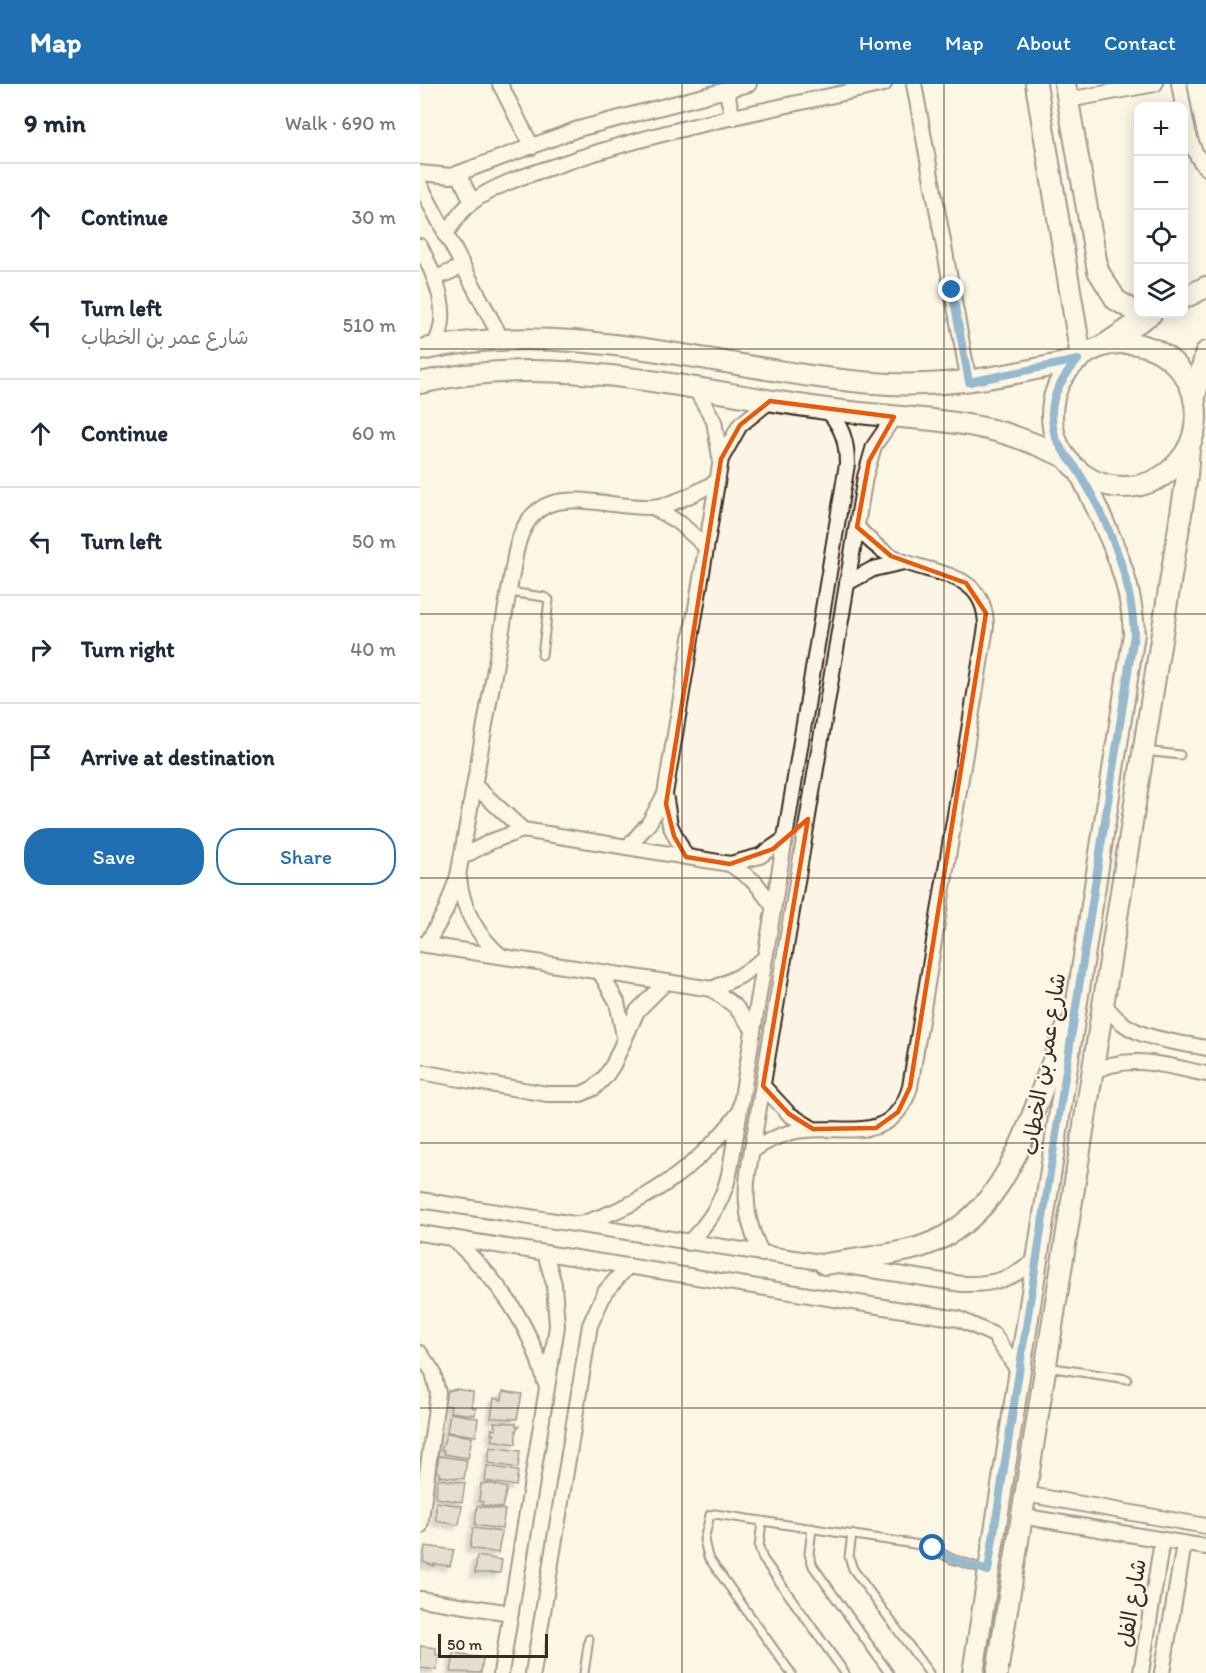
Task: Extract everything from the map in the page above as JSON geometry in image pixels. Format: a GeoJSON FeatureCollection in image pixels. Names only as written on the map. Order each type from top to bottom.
{"type":"FeatureCollection","features":[{"type":"Feature","properties":{"kind":"street"},"geometry":{"type":"LineString","coordinates":[[500,84],[532,147]]}},
{"type":"Feature","properties":{"kind":"street"},"geometry":{"type":"LineString","coordinates":[[420,173],[440,176],[459,174],[623,115],[749,84]]}},
{"type":"Feature","properties":{"kind":"street"},"geometry":{"type":"LineString","coordinates":[[446,235],[460,214],[472,202],[508,183],[581,156],[733,118],[884,84]]}},
{"type":"Feature","properties":{"kind":"street"},"geometry":{"type":"LineString","coordinates":[[914,84],[969,382]]}},
{"type":"Feature","properties":{"kind":"street"},"geometry":{"type":"LineString","coordinates":[[1036,84],[1066,260],[1079,358],[1064,376],[1055,396],[1052,417],[1056,438],[1065,457],[1079,471],[1097,482],[1118,487],[1139,486],[1160,478],[1176,465],[1189,447]]}},
{"type":"Feature","properties":{"kind":"street"},"geometry":{"type":"LineString","coordinates":[[1134,310],[1125,307],[1108,292],[1098,271],[1066,92],[1155,84]]}},
{"type":"Feature","properties":{"kind":"street"},"geometry":{"type":"LineString","coordinates":[[1179,84],[1191,142],[1198,160],[1206,168]]}},
{"type":"Feature","properties":{"kind":"street"},"geometry":{"type":"LineString","coordinates":[[726,89],[733,118]]}},
{"type":"Feature","properties":{"kind":"street"},"geometry":{"type":"LineString","coordinates":[[459,174],[472,202]]}},
{"type":"Feature","properties":{"kind":"street"},"geometry":{"type":"LineString","coordinates":[[420,185],[461,267],[501,338]]}},
{"type":"Feature","properties":{"kind":"street"},"geometry":{"type":"LineString","coordinates":[[420,246],[436,278],[441,316],[438,339],[426,349]]}},
{"type":"Feature","properties":{"kind":"street"},"geometry":{"type":"LineString","coordinates":[[1066,260],[1094,256]]}},
{"type":"Feature","properties":{"kind":"street"},"geometry":{"type":"LineString","coordinates":[[436,278],[461,267]]}},
{"type":"Feature","properties":{"kind":"street"},"geometry":{"type":"LineString","coordinates":[[1188,296],[1206,287]]}},
{"type":"Feature","properties":{"kind":"street"},"geometry":{"type":"LineString","coordinates":[[426,349],[501,338],[594,340],[888,383],[969,382],[1079,358],[1100,347],[1139,318]]}},
{"type":"Feature","properties":{"kind":"street"},"geometry":{"type":"LineString","coordinates":[[997,1673],[1102,1000],[1187,476],[1189,447],[1196,424],[1194,400],[1187,381],[1175,364],[1159,352],[1130,344],[1100,347]]}},
{"type":"Feature","properties":{"kind":"street"},"geometry":{"type":"LineString","coordinates":[[1194,400],[1206,352]]}},
{"type":"Feature","properties":{"kind":"street"},"geometry":{"type":"LineString","coordinates":[[420,383],[489,371],[549,369],[694,388],[826,410],[932,419],[989,429],[1032,442],[1065,457]]}},
{"type":"Feature","properties":{"kind":"street"},"geometry":{"type":"LineString","coordinates":[[694,388],[714,421],[721,459]]}},
{"type":"Feature","properties":{"kind":"street"},"geometry":{"type":"LineString","coordinates":[[686,857],[670,825],[665,794],[716,482],[721,459],[740,425],[770,401]]}},
{"type":"Feature","properties":{"kind":"street"},"geometry":{"type":"LineString","coordinates":[[688,1243],[709,1220],[724,1194],[801,742],[847,464],[844,436],[839,422],[826,410]]}},
{"type":"Feature","properties":{"kind":"street"},"geometry":{"type":"LineString","coordinates":[[762,1254],[749,1223],[746,1206],[752,1150],[869,461],[882,432],[894,417]]}},
{"type":"Feature","properties":{"kind":"street","name":"شارع عمر بن الخطاب"},"geometry":{"type":"LineString","coordinates":[[973,1673],[1132,646],[1133,620],[1129,594],[1113,543],[1079,471]]}},
{"type":"Feature","properties":{"kind":"street"},"geometry":{"type":"LineString","coordinates":[[716,482],[686,497],[653,507],[570,500],[546,505],[529,519],[523,528],[509,592],[458,876],[445,912],[423,945],[712,989],[735,1006],[753,1029]]}},
{"type":"Feature","properties":{"kind":"street"},"geometry":{"type":"LineString","coordinates":[[653,507],[681,524],[706,547]]}},
{"type":"Feature","properties":{"kind":"street"},"geometry":{"type":"LineString","coordinates":[[752,1150],[779,1135],[813,1129],[837,1131],[876,1128],[898,1112],[906,1101],[946,878],[986,627],[986,613],[978,596],[966,583],[950,574],[904,562],[879,549],[857,527]]}},
{"type":"Feature","properties":{"kind":"street"},"geometry":{"type":"LineString","coordinates":[[847,583],[873,569],[904,562]]}},
{"type":"Feature","properties":{"kind":"street"},"geometry":{"type":"LineString","coordinates":[[801,742],[820,745]]}},
{"type":"Feature","properties":{"kind":"street"},"geometry":{"type":"LineString","coordinates":[[475,786],[523,830]]}},
{"type":"Feature","properties":{"kind":"street"},"geometry":{"type":"LineString","coordinates":[[628,847],[649,823],[665,794]]}},
{"type":"Feature","properties":{"kind":"street"},"geometry":{"type":"LineString","coordinates":[[462,857],[492,841],[523,830],[730,864],[760,856],[784,839]]}},
{"type":"Feature","properties":{"kind":"street"},"geometry":{"type":"LineString","coordinates":[[1100,852],[1126,856]]}},
{"type":"Feature","properties":{"kind":"street"},"geometry":{"type":"LineString","coordinates":[[730,864],[755,882],[773,906]]}},
{"type":"Feature","properties":{"kind":"street"},"geometry":{"type":"LineString","coordinates":[[458,876],[460,892],[471,921],[479,934],[501,956]]}},
{"type":"Feature","properties":{"kind":"street"},"geometry":{"type":"LineString","coordinates":[[712,989],[740,976],[765,958]]}},
{"type":"Feature","properties":{"kind":"street"},"geometry":{"type":"LineString","coordinates":[[600,972],[616,1002],[624,1036]]}},
{"type":"Feature","properties":{"kind":"street"},"geometry":{"type":"LineString","coordinates":[[420,1072],[547,1094],[580,1094],[594,1088],[605,1077],[614,1065],[624,1036],[641,1005],[666,982]]}},
{"type":"Feature","properties":{"kind":"street"},"geometry":{"type":"LineString","coordinates":[[1102,1000],[1110,1014],[1139,1034],[1206,1048]]}},
{"type":"Feature","properties":{"kind":"street"},"geometry":{"type":"LineString","coordinates":[[825,1264],[897,1253],[922,1246],[960,1226],[986,1204],[1002,1184],[1014,1160],[1049,1066],[1077,1005]]}},
{"type":"Feature","properties":{"kind":"street"},"geometry":{"type":"LineString","coordinates":[[1091,1073],[1109,1064],[1129,1061],[1206,1074]]}},
{"type":"Feature","properties":{"kind":"street"},"geometry":{"type":"LineString","coordinates":[[763,1086],[789,1114],[813,1129]]}},
{"type":"Feature","properties":{"kind":"street"},"geometry":{"type":"LineString","coordinates":[[576,1226],[604,1217],[656,1192],[702,1156],[739,1112]]}},
{"type":"Feature","properties":{"kind":"street"},"geometry":{"type":"LineString","coordinates":[[420,1200],[942,1282],[984,1285],[1007,1279],[1024,1271],[1037,1258]]}},
{"type":"Feature","properties":{"kind":"street"},"geometry":{"type":"LineString","coordinates":[[420,1233],[959,1319],[994,1335],[1019,1372]]}},
{"type":"Feature","properties":{"kind":"street"},"geometry":{"type":"LineString","coordinates":[[452,1238],[490,1274],[515,1309],[531,1340],[547,1389]]}},
{"type":"Feature","properties":{"kind":"street"},"geometry":{"type":"LineString","coordinates":[[501,1673],[557,1315],[554,1284],[545,1252]]}},
{"type":"Feature","properties":{"kind":"street"},"geometry":{"type":"LineString","coordinates":[[533,1673],[590,1325],[605,1292],[628,1266]]}},
{"type":"Feature","properties":{"kind":"street"},"geometry":{"type":"LineString","coordinates":[[420,1353],[433,1372],[438,1393],[420,1526]]}},
{"type":"Feature","properties":{"kind":"street"},"geometry":{"type":"LineString","coordinates":[[1015,1401],[1027,1410],[1038,1406]]}},
{"type":"Feature","properties":{"kind":"street"},"geometry":{"type":"LineString","coordinates":[[1007,1449],[1018,1443],[1024,1444],[1031,1452]]}},
{"type":"Feature","properties":{"kind":"street"},"geometry":{"type":"LineString","coordinates":[[1025,1494],[1206,1526]]}},
{"type":"Feature","properties":{"kind":"street"},"geometry":{"type":"LineString","coordinates":[[1021,1516],[1206,1547]]}},
{"type":"Feature","properties":{"kind":"street","name":"شارع الفل"},"geometry":{"type":"LineString","coordinates":[[1141,1673],[1162,1540]]}},
{"type":"Feature","properties":{"kind":"street","name":"شارع الفل"},"geometry":{"type":"LineString","coordinates":[[1162,1673],[1184,1544]]}},
{"type":"Feature","properties":{"kind":"street"},"geometry":{"type":"LineString","coordinates":[[420,1599],[511,1613]]}},
{"type":"Feature","properties":{"kind":"lane"},"geometry":{"type":"LineString","coordinates":[[509,592],[544,597],[549,600],[542,655]]}},
{"type":"Feature","properties":{"kind":"lane"},"geometry":{"type":"LineString","coordinates":[[1143,750],[1180,755]]}},
{"type":"Feature","properties":{"kind":"lane"},"geometry":{"type":"LineString","coordinates":[[1045,1367],[1128,1379]]}},
{"type":"Feature","properties":{"kind":"lane"},"geometry":{"type":"LineString","coordinates":[[791,1673],[711,1563],[704,1546],[707,1520],[713,1514],[927,1546],[952,1559],[988,1571]]}},
{"type":"Feature","properties":{"kind":"lane"},"geometry":{"type":"LineString","coordinates":[[762,1521],[759,1547],[763,1559],[845,1673]]}},
{"type":"Feature","properties":{"kind":"lane"},"geometry":{"type":"LineString","coordinates":[[812,1528],[809,1554],[813,1566],[889,1673]]}},
{"type":"Feature","properties":{"kind":"lane"},"geometry":{"type":"LineString","coordinates":[[852,1534],[849,1557],[853,1569],[929,1673]]}},
{"type":"Feature","properties":{"kind":"lane"},"geometry":{"type":"LineString","coordinates":[[584,1673],[589,1639]]}},
{"type":"Feature","properties":{"kind":"highlighted area"},"geometry":{"type":"Polygon","coordinates":[[[770,401],[894,417],[869,461],[857,527],[891,556],[966,583],[986,613],[910,1087],[898,1112],[876,1128],[813,1129],[789,1114],[763,1086],[808,819],[773,849],[730,864],[686,857],[674,836],[666,804],[721,459],[740,425],[770,401]]]}},
{"type":"Feature","properties":{"kind":"building"},"geometry":{"type":"Polygon","coordinates":[[[457,1389],[473,1392],[472,1407],[476,1408],[475,1415],[450,1412],[451,1406],[443,1405],[448,1391],[457,1389]]]}},
{"type":"Feature","properties":{"kind":"building"},"geometry":{"type":"Polygon","coordinates":[[[503,1391],[522,1394],[517,1419],[491,1418],[494,1398],[502,1400],[503,1391]]]}},
{"type":"Feature","properties":{"kind":"building"},"geometry":{"type":"Polygon","coordinates":[[[450,1413],[478,1418],[476,1436],[447,1432],[450,1413]]]}},
{"type":"Feature","properties":{"kind":"building"},"geometry":{"type":"Polygon","coordinates":[[[494,1422],[516,1423],[516,1426],[519,1426],[516,1430],[516,1444],[491,1440],[495,1434],[491,1434],[492,1429],[496,1430],[494,1422]]]}},
{"type":"Feature","properties":{"kind":"building"},"geometry":{"type":"Polygon","coordinates":[[[447,1433],[472,1437],[468,1458],[444,1454],[444,1450],[441,1450],[447,1433]]]}},
{"type":"Feature","properties":{"kind":"building"},"geometry":{"type":"Polygon","coordinates":[[[490,1447],[520,1451],[518,1468],[488,1463],[490,1447]]]}},
{"type":"Feature","properties":{"kind":"building"},"geometry":{"type":"Polygon","coordinates":[[[439,1456],[467,1460],[464,1479],[439,1476],[440,1473],[436,1472],[439,1456]]]}},
{"type":"Feature","properties":{"kind":"building"},"geometry":{"type":"Polygon","coordinates":[[[487,1466],[518,1471],[516,1486],[485,1481],[487,1466]]]}},
{"type":"Feature","properties":{"kind":"building"},"geometry":{"type":"Polygon","coordinates":[[[437,1479],[465,1483],[462,1502],[436,1498],[437,1479]]]}},
{"type":"Feature","properties":{"kind":"building"},"geometry":{"type":"Polygon","coordinates":[[[488,1483],[507,1488],[502,1508],[482,1505],[483,1502],[479,1501],[481,1484],[488,1483]]]}},
{"type":"Feature","properties":{"kind":"building"},"geometry":{"type":"Polygon","coordinates":[[[436,1502],[462,1506],[459,1525],[436,1521],[436,1502]]]}},
{"type":"Feature","properties":{"kind":"building"},"geometry":{"type":"Polygon","coordinates":[[[477,1506],[505,1510],[502,1529],[475,1525],[477,1506]]]}},
{"type":"Feature","properties":{"kind":"building"},"geometry":{"type":"Polygon","coordinates":[[[473,1528],[502,1532],[498,1553],[470,1548],[473,1528]]]}},
{"type":"Feature","properties":{"kind":"building"},"geometry":{"type":"Polygon","coordinates":[[[425,1546],[454,1550],[450,1566],[434,1564],[434,1566],[423,1562],[425,1546]]]}},
{"type":"Feature","properties":{"kind":"building"},"geometry":{"type":"Polygon","coordinates":[[[477,1556],[502,1560],[500,1573],[475,1573],[477,1556]]]}},
{"type":"Feature","properties":{"kind":"building"},"geometry":{"type":"Polygon","coordinates":[[[420,1646],[436,1648],[436,1655],[439,1655],[437,1670],[420,1668],[420,1646]]]}},
{"type":"Feature","properties":{"kind":"building"},"geometry":{"type":"Polygon","coordinates":[[[454,1654],[483,1658],[481,1673],[451,1672],[454,1654]]]}},
{"type":"Feature","properties":{"kind":"route"},"geometry":{"type":"LineString","coordinates":[[933,1548],[959,1562],[988,1571],[1134,634],[1132,607],[1113,543],[1079,471],[1065,457],[1056,438],[1052,417],[1055,396],[1064,376],[1078,360],[969,382],[952,290]]}}]}
